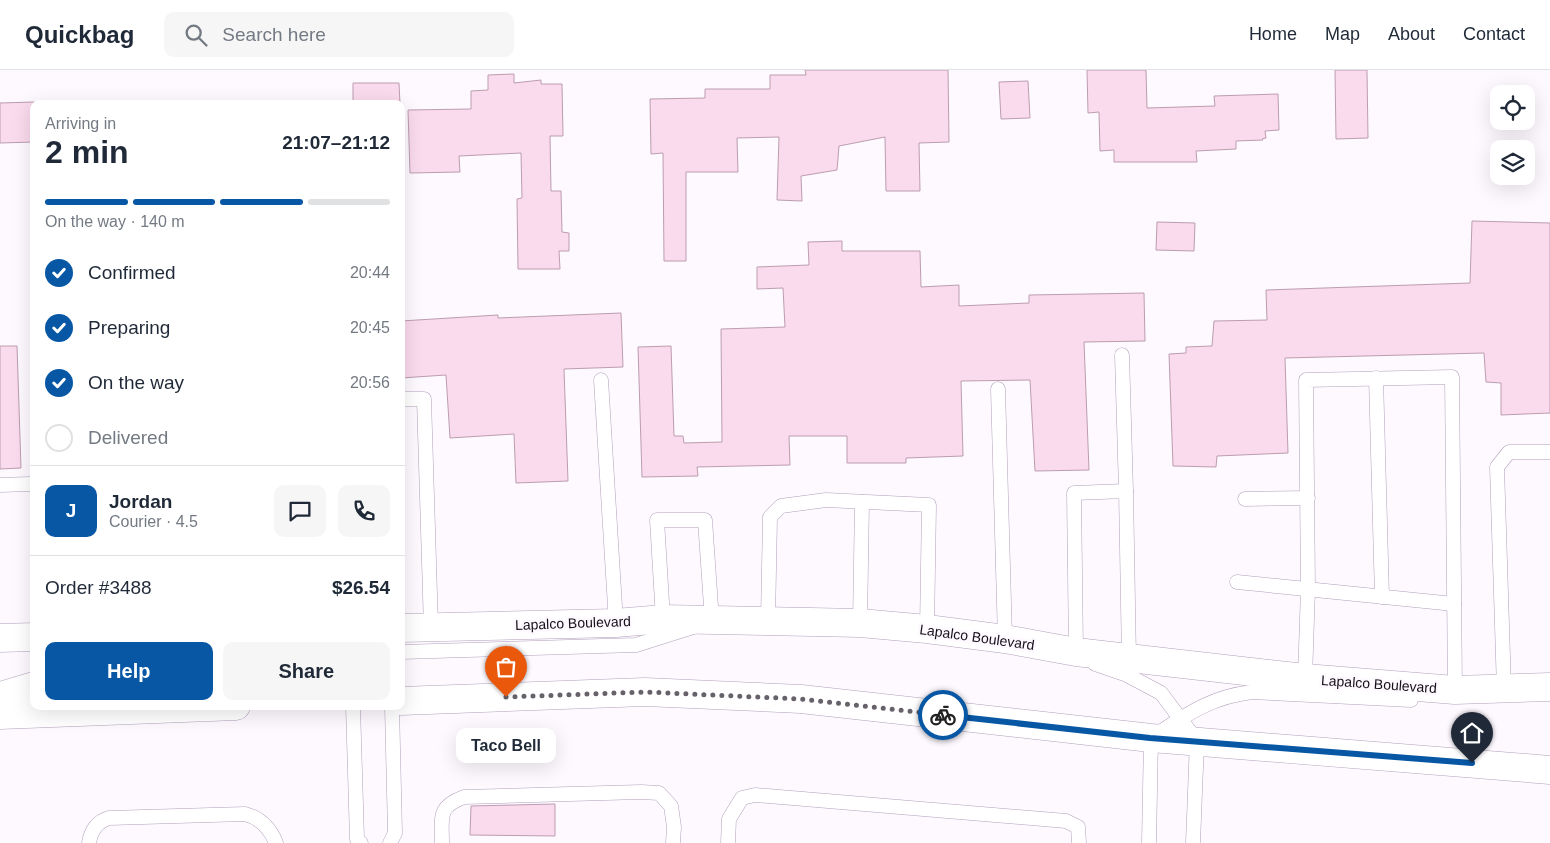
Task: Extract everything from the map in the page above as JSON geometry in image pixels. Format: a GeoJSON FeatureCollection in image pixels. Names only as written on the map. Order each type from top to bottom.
{"type":"FeatureCollection","features":[{"type":"Feature","properties":{"kind":"main road","name":"Lapalco Boulevard"},"geometry":{"type":"LineString","coordinates":[[405,628],[616,623],[663,619],[768,620],[860,624],[927,629],[1005,639],[1076,652],[1129,659],[1305,678],[1455,690],[1550,687]]}},
{"type":"Feature","properties":{"kind":"main road"},"geometry":{"type":"LineString","coordinates":[[0,638],[30,637]]}},
{"type":"Feature","properties":{"kind":"main road"},"geometry":{"type":"LineString","coordinates":[[0,696],[30,687]]}},
{"type":"Feature","properties":{"kind":"main road"},"geometry":{"type":"LineString","coordinates":[[405,701],[645,692],[791,699],[1150,738],[1550,770]]}},
{"type":"Feature","properties":{"kind":"main road"},"geometry":{"type":"LineString","coordinates":[[0,714],[118,710]]}},
{"type":"Feature","properties":{"kind":"lane"},"geometry":{"type":"LineString","coordinates":[[1122,355],[1129,659]]}},
{"type":"Feature","properties":{"kind":"lane"},"geometry":{"type":"LineString","coordinates":[[1305,678],[1308,589],[1306,380],[1452,377],[1455,690]]}},
{"type":"Feature","properties":{"kind":"lane"},"geometry":{"type":"LineString","coordinates":[[1376,378],[1382,597]]}},
{"type":"Feature","properties":{"kind":"lane"},"geometry":{"type":"LineString","coordinates":[[601,380],[616,623]]}},
{"type":"Feature","properties":{"kind":"lane"},"geometry":{"type":"LineString","coordinates":[[998,389],[1005,639]]}},
{"type":"Feature","properties":{"kind":"lane"},"geometry":{"type":"LineString","coordinates":[[405,399],[424,399],[431,627]]}},
{"type":"Feature","properties":{"kind":"lane"},"geometry":{"type":"LineString","coordinates":[[1150,843],[1150,738],[1196,709],[1230,695],[1252,692],[1429,701],[1504,689],[1498,467],[1509,452],[1550,452]]}},
{"type":"Feature","properties":{"kind":"lane"},"geometry":{"type":"LineString","coordinates":[[0,485],[30,484]]}},
{"type":"Feature","properties":{"kind":"lane"},"geometry":{"type":"LineString","coordinates":[[1076,652],[1074,493],[1126,491]]}},
{"type":"Feature","properties":{"kind":"lane"},"geometry":{"type":"LineString","coordinates":[[1245,499],[1308,498]]}},
{"type":"Feature","properties":{"kind":"lane"},"geometry":{"type":"LineString","coordinates":[[768,620],[770,517],[781,506],[826,500],[929,505],[927,629]]}},
{"type":"Feature","properties":{"kind":"lane"},"geometry":{"type":"LineString","coordinates":[[860,624],[862,502]]}},
{"type":"Feature","properties":{"kind":"lane"},"geometry":{"type":"LineString","coordinates":[[405,652],[636,645],[712,620],[705,520],[657,520],[663,619]]}},
{"type":"Feature","properties":{"kind":"lane"},"geometry":{"type":"LineString","coordinates":[[1237,582],[1454,604]]}},
{"type":"Feature","properties":{"kind":"lane"},"geometry":{"type":"LineString","coordinates":[[1044,646],[1127,675],[1162,694],[1197,741],[1193,843]]}},
{"type":"Feature","properties":{"kind":"lane"},"geometry":{"type":"LineString","coordinates":[[353,710],[357,839],[360,843]]}},
{"type":"Feature","properties":{"kind":"lane"},"geometry":{"type":"LineString","coordinates":[[390,843],[394,833],[392,710]]}},
{"type":"Feature","properties":{"kind":"lane"},"geometry":{"type":"LineString","coordinates":[[442,843],[441,814],[450,803],[464,797],[641,792],[659,793],[671,806],[674,827],[673,843]]}},
{"type":"Feature","properties":{"kind":"lane"},"geometry":{"type":"LineString","coordinates":[[728,843],[729,819],[742,798],[755,795],[1066,821],[1078,827],[1078,843]]}},
{"type":"Feature","properties":{"kind":"lane"},"geometry":{"type":"LineString","coordinates":[[89,843],[95,826],[101,820],[109,818],[245,814],[263,822],[271,832],[276,843]]}},
{"type":"Feature","properties":{"kind":"building"},"geometry":{"type":"Polygon","coordinates":[[[805,70],[948,70],[949,142],[919,143],[920,191],[886,191],[885,137],[839,146],[837,170],[801,176],[802,201],[777,200],[779,137],[737,138],[738,172],[686,172],[686,261],[664,261],[663,153],[651,154],[650,99],[705,98],[705,89],[770,89],[770,75],[806,75],[805,70]]]}},
{"type":"Feature","properties":{"kind":"building"},"geometry":{"type":"Polygon","coordinates":[[[1087,70],[1146,70],[1147,108],[1215,106],[1214,96],[1278,94],[1279,130],[1265,131],[1266,138],[1263,140],[1236,141],[1236,149],[1196,151],[1197,162],[1114,162],[1114,150],[1100,151],[1099,112],[1088,113],[1087,70]]]}},
{"type":"Feature","properties":{"kind":"building"},"geometry":{"type":"Polygon","coordinates":[[[1335,70],[1367,70],[1368,138],[1336,139],[1335,70]]]}},
{"type":"Feature","properties":{"kind":"building"},"geometry":{"type":"Polygon","coordinates":[[[514,74],[514,83],[541,80],[541,84],[562,84],[563,136],[550,136],[551,191],[561,191],[562,232],[569,233],[569,251],[559,251],[560,269],[518,269],[517,199],[522,198],[521,153],[459,156],[460,172],[410,173],[408,110],[471,109],[471,91],[488,90],[488,75],[514,74]]]}},
{"type":"Feature","properties":{"kind":"building"},"geometry":{"type":"Polygon","coordinates":[[[1028,81],[1030,118],[1001,119],[999,82],[1028,81]]]}},
{"type":"Feature","properties":{"kind":"building"},"geometry":{"type":"Polygon","coordinates":[[[353,83],[399,83],[400,100],[353,100],[353,83]]]}},
{"type":"Feature","properties":{"kind":"building"},"geometry":{"type":"Polygon","coordinates":[[[30,102],[30,142],[0,143],[0,103],[30,102]]]}},
{"type":"Feature","properties":{"kind":"building"},"geometry":{"type":"Polygon","coordinates":[[[1472,221],[1550,223],[1550,413],[1501,415],[1501,383],[1486,382],[1484,353],[1285,358],[1288,453],[1217,456],[1216,467],[1173,466],[1169,354],[1186,353],[1186,347],[1212,346],[1214,321],[1267,320],[1266,290],[1470,283],[1472,221]]]}},
{"type":"Feature","properties":{"kind":"building"},"geometry":{"type":"Polygon","coordinates":[[[1157,222],[1195,223],[1194,251],[1156,250],[1157,222]]]}},
{"type":"Feature","properties":{"kind":"building"},"geometry":{"type":"Polygon","coordinates":[[[842,241],[842,251],[920,251],[921,287],[959,285],[959,306],[1029,303],[1029,295],[1144,293],[1145,341],[1084,342],[1089,470],[1035,471],[1030,380],[961,381],[963,456],[906,458],[906,463],[847,463],[847,436],[789,436],[790,465],[697,467],[698,476],[642,477],[638,347],[671,346],[674,436],[683,436],[684,443],[722,442],[721,329],[785,327],[783,288],[757,289],[757,267],[809,265],[808,242],[842,241]]]}},
{"type":"Feature","properties":{"kind":"building"},"geometry":{"type":"Polygon","coordinates":[[[621,313],[623,367],[564,369],[568,481],[516,483],[514,434],[450,438],[446,375],[405,378],[405,321],[498,315],[498,318],[621,313]]]}},
{"type":"Feature","properties":{"kind":"building"},"geometry":{"type":"Polygon","coordinates":[[[0,346],[17,346],[21,468],[0,469],[0,346]]]}},
{"type":"Feature","properties":{"kind":"building"},"geometry":{"type":"Polygon","coordinates":[[[555,804],[555,836],[470,835],[471,806],[555,804]]]}},
{"type":"Feature","properties":{"kind":"way so far"},"geometry":{"type":"LineString","coordinates":[[506,697],[645,692],[801,699],[943,715]]}},
{"type":"Feature","properties":{"kind":"place","name":"Taco Bell"},"geometry":{"type":"Point","coordinates":[506,697]}},
{"type":"Feature","properties":{"kind":"route"},"geometry":{"type":"LineString","coordinates":[[943,715],[1150,738],[1472,763]]}}]}
